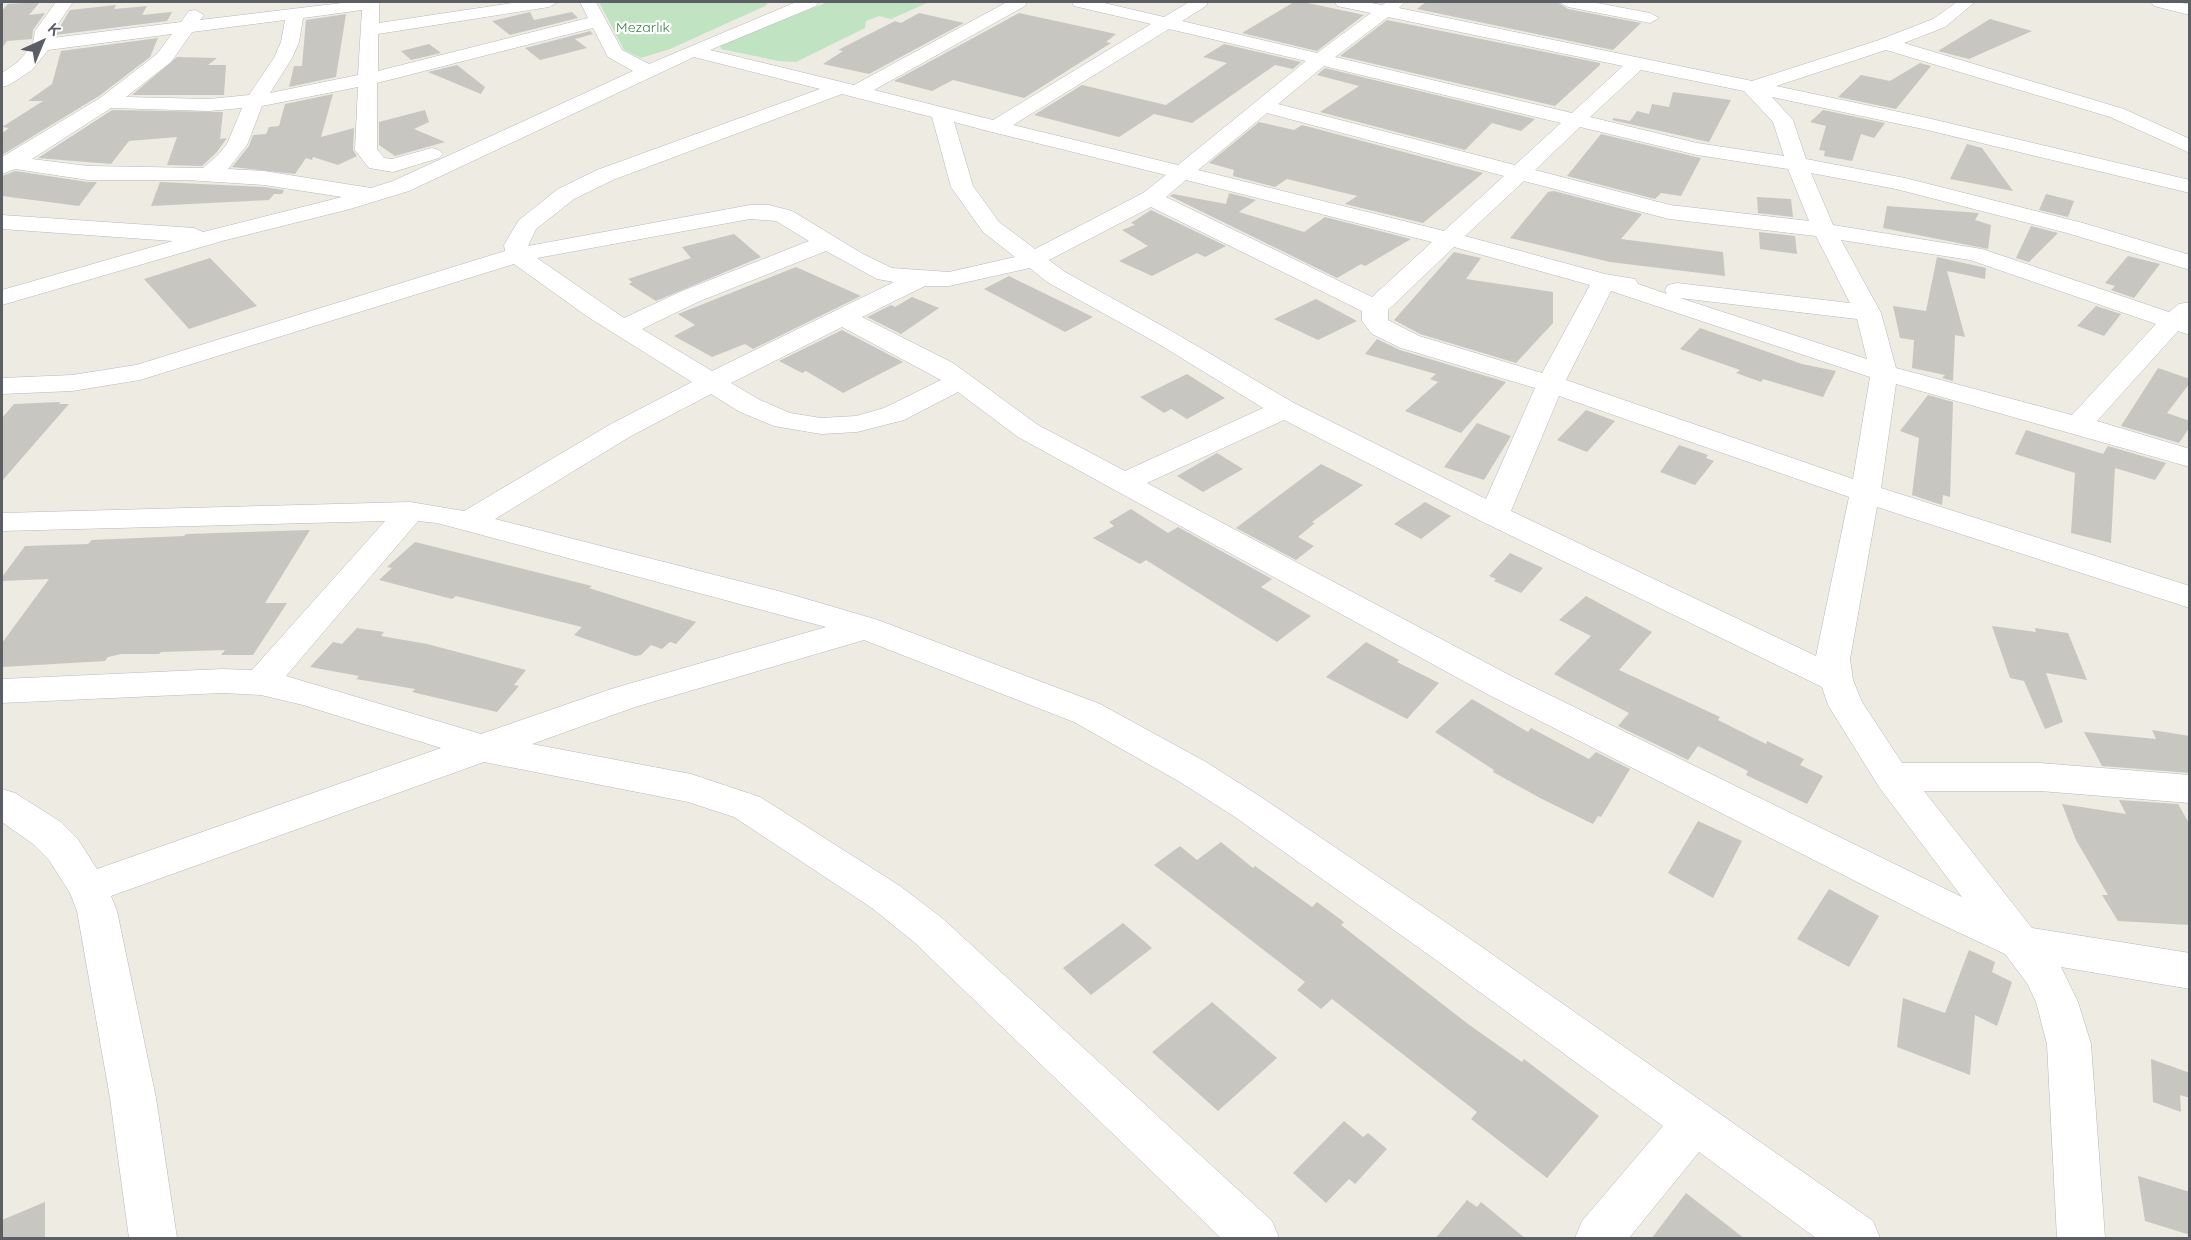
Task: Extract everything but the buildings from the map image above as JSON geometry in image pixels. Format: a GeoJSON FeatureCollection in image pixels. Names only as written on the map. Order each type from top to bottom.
{"type":"FeatureCollection","features":[{"type":"Feature","properties":{"kind":"street"},"geometry":{"type":"LineString","coordinates":[[2,81],[25,66],[42,45],[44,31],[64,2]]}},
{"type":"Feature","properties":{"kind":"street"},"geometry":{"type":"LineString","coordinates":[[6,165],[107,102],[164,58],[204,2]]}},
{"type":"Feature","properties":{"kind":"street"},"geometry":{"type":"LineString","coordinates":[[369,30],[549,2]]}},
{"type":"Feature","properties":{"kind":"street"},"geometry":{"type":"LineString","coordinates":[[588,2],[615,53],[649,72]]}},
{"type":"Feature","properties":{"kind":"street"},"geometry":{"type":"LineString","coordinates":[[2,298],[214,236],[373,195],[428,175],[693,51],[810,2]]}},
{"type":"Feature","properties":{"kind":"street"},"geometry":{"type":"LineString","coordinates":[[961,380],[894,414],[839,427],[802,424],[768,414],[750,406],[597,312],[517,255],[516,245],[527,225],[567,194],[605,175],[848,90],[1019,2]]}},
{"type":"Feature","properties":{"kind":"street"},"geometry":{"type":"LineString","coordinates":[[1080,2],[1697,149],[1797,164],[1897,183],[2064,225],[2190,263]]}},
{"type":"Feature","properties":{"kind":"street"},"geometry":{"type":"LineString","coordinates":[[995,127],[1200,2]]}},
{"type":"Feature","properties":{"kind":"street"},"geometry":{"type":"LineString","coordinates":[[1343,2],[1390,6],[1636,64],[1923,123],[2190,187]]}},
{"type":"Feature","properties":{"kind":"street"},"geometry":{"type":"LineString","coordinates":[[1568,2],[1650,18]]}},
{"type":"Feature","properties":{"kind":"street"},"geometry":{"type":"LineString","coordinates":[[1751,88],[1886,44],[1939,23],[1967,2]]}},
{"type":"Feature","properties":{"kind":"street"},"geometry":{"type":"LineString","coordinates":[[2160,2],[2190,10]]}},
{"type":"Feature","properties":{"kind":"street"},"geometry":{"type":"LineString","coordinates":[[42,45],[187,27],[281,10],[372,4],[369,30],[366,150],[372,159],[383,165],[410,162],[533,116],[562,111]]}},
{"type":"Feature","properties":{"kind":"street"},"geometry":{"type":"LineString","coordinates":[[2,386],[72,383],[140,372],[517,255],[760,211],[784,216],[826,243],[886,274],[921,279],[968,276],[1032,260],[1151,198],[1319,60],[1390,6]]}},
{"type":"Feature","properties":{"kind":"street"},"geometry":{"type":"LineString","coordinates":[[208,174],[226,160],[237,145],[254,102],[283,58],[290,42],[281,10]]}},
{"type":"Feature","properties":{"kind":"street"},"geometry":{"type":"LineString","coordinates":[[107,102],[186,105],[254,102],[369,79],[597,21]]}},
{"type":"Feature","properties":{"kind":"street"},"geometry":{"type":"LineString","coordinates":[[1886,44],[2117,113],[2190,147]]}},
{"type":"Feature","properties":{"kind":"street"},"geometry":{"type":"LineString","coordinates":[[693,51],[1450,239],[1604,281],[1884,373],[2078,425],[2190,458]]}},
{"type":"Feature","properties":{"kind":"street"},"geometry":{"type":"LineString","coordinates":[[1636,64],[1375,308],[1375,321],[1395,336],[1550,384],[1865,493],[2190,597]]}},
{"type":"Feature","properties":{"kind":"street"},"geometry":{"type":"LineString","coordinates":[[1751,88],[1783,120],[1797,164],[1824,230],[1868,313],[1884,373],[1865,493],[1836,638],[1833,659],[1836,680],[1846,705],[1892,777],[2022,943],[2043,972],[2057,1002],[2068,1044],[2081,1239]]}},
{"type":"Feature","properties":{"kind":"street"},"geometry":{"type":"LineString","coordinates":[[1263,106],[1669,212],[1824,230],[1974,254],[2184,319],[2078,425]]}},
{"type":"Feature","properties":{"kind":"street"},"geometry":{"type":"LineString","coordinates":[[941,113],[962,188],[991,227],[1056,277],[1166,338],[1284,409],[1494,515],[1836,680]]}},
{"type":"Feature","properties":{"kind":"street"},"geometry":{"type":"LineString","coordinates":[[6,165],[88,173],[208,174],[333,187],[373,195]]}},
{"type":"Feature","properties":{"kind":"street"},"geometry":{"type":"LineString","coordinates":[[1151,198],[1375,308]]}},
{"type":"Feature","properties":{"kind":"street"},"geometry":{"type":"LineString","coordinates":[[2,222],[214,236]]}},
{"type":"Feature","properties":{"kind":"street"},"geometry":{"type":"LineString","coordinates":[[623,327],[691,296],[826,243]]}},
{"type":"Feature","properties":{"kind":"street"},"geometry":{"type":"LineString","coordinates":[[468,522],[621,430],[843,316],[921,279]]}},
{"type":"Feature","properties":{"kind":"street"},"geometry":{"type":"LineString","coordinates":[[1604,281],[1868,313]]}},
{"type":"Feature","properties":{"kind":"street"},"geometry":{"type":"LineString","coordinates":[[1494,515],[1550,384],[1604,281]]}},
{"type":"Feature","properties":{"kind":"street"},"geometry":{"type":"LineString","coordinates":[[843,316],[927,358],[961,380],[1028,431],[1511,691],[1946,908],[2022,943],[2190,971]]}},
{"type":"Feature","properties":{"kind":"street"},"geometry":{"type":"LineString","coordinates":[[1124,483],[1284,409]]}},
{"type":"Feature","properties":{"kind":"street"},"geometry":{"type":"LineString","coordinates":[[261,683],[410,511]]}},
{"type":"Feature","properties":{"kind":"street"},"geometry":{"type":"LineString","coordinates":[[2,522],[410,511],[468,522],[786,604],[866,628],[1087,713],[1193,772],[1441,941],[1856,1239]]}},
{"type":"Feature","properties":{"kind":"street"},"geometry":{"type":"LineString","coordinates":[[88,888],[695,675],[866,628]]}},
{"type":"Feature","properties":{"kind":"street"},"geometry":{"type":"LineString","coordinates":[[2,691],[222,681],[261,683],[306,693],[482,748],[691,788],[722,797],[773,822],[886,897],[928,930],[1255,1239]]}},
{"type":"Feature","properties":{"kind":"street"},"geometry":{"type":"LineString","coordinates":[[1892,777],[2040,777],[2190,789]]}},
{"type":"Feature","properties":{"kind":"street"},"geometry":{"type":"LineString","coordinates":[[2,803],[47,833],[63,849],[88,888],[97,911],[131,1087],[153,1239]]}},
{"type":"Feature","properties":{"kind":"street"},"geometry":{"type":"LineString","coordinates":[[1599,1239],[1694,1122]]}},
{"type":"Feature","properties":{"kind":"green space","name":"Mezarlık"},"geometry":{"type":"Polygon","coordinates":[[[599,2],[769,2],[765,6],[670,49],[641,58],[624,50],[599,2]]]}},
{"type":"Feature","properties":{"kind":"green space"},"geometry":{"type":"Polygon","coordinates":[[[828,2],[929,2],[891,19],[879,16],[866,21],[865,28],[796,62],[779,61],[721,49],[720,45],[828,2]]]}}]}
